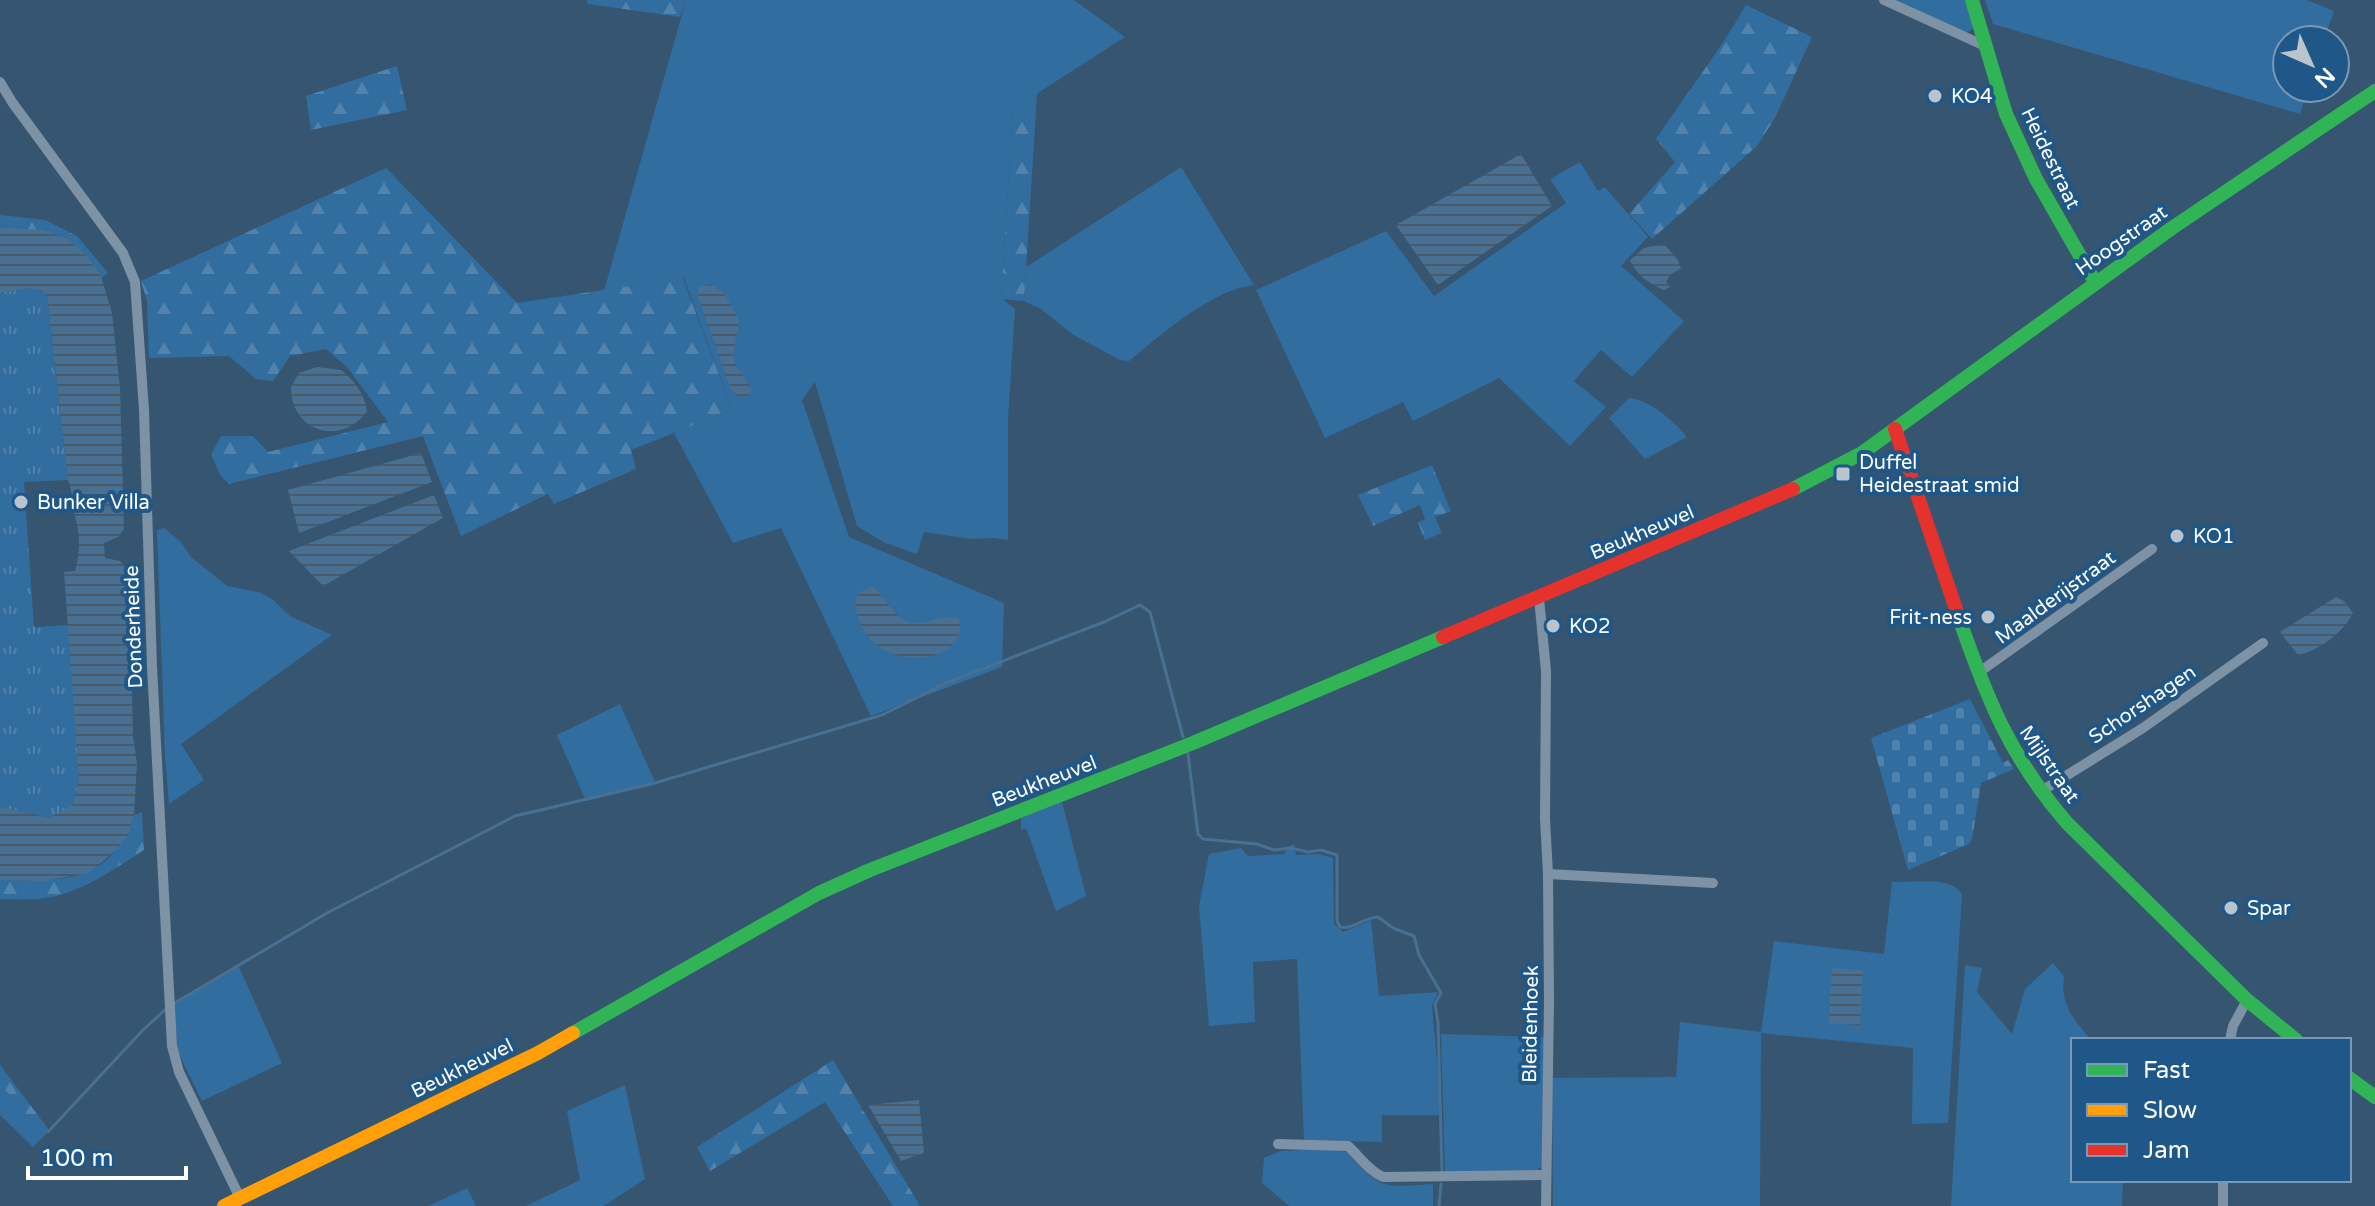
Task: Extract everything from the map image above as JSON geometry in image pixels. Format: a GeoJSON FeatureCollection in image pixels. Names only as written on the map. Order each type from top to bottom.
{"type":"FeatureCollection","features":[{"type":"Feature","properties":{"kind":"street"},"geometry":{"type":"LineString","coordinates":[[1884,0],[1985,46]]}},
{"type":"Feature","properties":{"kind":"street","name":"Heidestraat"},"geometry":{"type":"LineString","coordinates":[[1972,0],[2006,114],[2036,179],[2095,282]]}},
{"type":"Feature","properties":{"kind":"street","name":"Donderheide"},"geometry":{"type":"LineString","coordinates":[[0,82],[123,253],[135,282],[144,410],[152,667],[172,1046],[179,1072],[240,1198]]}},
{"type":"Feature","properties":{"kind":"street","name":"Hoogstraat"},"geometry":{"type":"LineString","coordinates":[[1895,429],[2095,282],[2375,91]]}},
{"type":"Feature","properties":{"kind":"street","name":"Beukheuvel"},"geometry":{"type":"LineString","coordinates":[[224,1206],[538,1053],[819,893],[1193,743],[1813,481],[1862,453],[1895,429]]}},
{"type":"Feature","properties":{"kind":"street","name":"Mijlstraat"},"geometry":{"type":"LineString","coordinates":[[1895,429],[1978,673],[2003,733],[2040,792],[2067,823],[2247,1000],[2294,1038]]}},
{"type":"Feature","properties":{"kind":"street","name":"Maalderijstraat"},"geometry":{"type":"LineString","coordinates":[[1978,673],[2152,549]]}},
{"type":"Feature","properties":{"kind":"street","name":"Bleidenhoek"},"geometry":{"type":"LineString","coordinates":[[1539,598],[1546,671],[1546,1206]]}},
{"type":"Feature","properties":{"kind":"street","name":"Schorshagen"},"geometry":{"type":"LineString","coordinates":[[2040,792],[2143,728],[2263,643]]}},
{"type":"Feature","properties":{"kind":"street"},"geometry":{"type":"LineString","coordinates":[[1548,874],[1713,883]]}},
{"type":"Feature","properties":{"kind":"street"},"geometry":{"type":"LineString","coordinates":[[2230,1038],[2233,1026],[2247,1000]]}},
{"type":"Feature","properties":{"kind":"street"},"geometry":{"type":"LineString","coordinates":[[2351,1079],[2375,1097]]}},
{"type":"Feature","properties":{"kind":"street"},"geometry":{"type":"LineString","coordinates":[[1278,1144],[1348,1146],[1372,1173],[1383,1177],[1545,1175]]}},
{"type":"Feature","properties":{"kind":"street"},"geometry":{"type":"LineString","coordinates":[[2223,1182],[2223,1206]]}},
{"type":"Feature","properties":{"kind":"green space"},"geometry":{"type":"Polygon","coordinates":[[[587,0],[686,0],[680,17],[588,4],[587,0]]]}},
{"type":"Feature","properties":{"kind":"green space"},"geometry":{"type":"Polygon","coordinates":[[[686,0],[1074,0],[1125,37],[1013,109],[1001,298],[1015,309],[1008,419],[1008,540],[971,539],[924,532],[917,554],[885,543],[857,526],[815,382],[802,400],[849,537],[1004,603],[1002,667],[871,716],[781,528],[733,543],[674,433],[732,410],[684,278],[604,291],[686,0]]]}},
{"type":"Feature","properties":{"kind":"green space"},"geometry":{"type":"Polygon","coordinates":[[[1897,0],[1965,0],[1974,28],[1966,33],[1897,0]]]}},
{"type":"Feature","properties":{"kind":"green space"},"geometry":{"type":"Polygon","coordinates":[[[1985,0],[2307,0],[2334,11],[2330,24],[2271,24],[2271,104],[2303,104],[2300,114],[1993,24],[1985,0]]]}},
{"type":"Feature","properties":{"kind":"green space"},"geometry":{"type":"Polygon","coordinates":[[[1746,5],[1812,37],[1775,118],[1757,146],[1652,239],[1629,214],[1675,162],[1656,139],[1746,5]]]}},
{"type":"Feature","properties":{"kind":"green space"},"geometry":{"type":"Polygon","coordinates":[[[397,66],[407,110],[311,130],[306,96],[397,66]]]}},
{"type":"Feature","properties":{"kind":"green space"},"geometry":{"type":"Polygon","coordinates":[[[1037,93],[1024,301],[1001,299],[1013,108],[1037,93]]]}},
{"type":"Feature","properties":{"kind":"green space"},"geometry":{"type":"Polygon","coordinates":[[[1580,162],[1598,191],[1605,187],[1648,237],[1621,266],[1684,321],[1632,377],[1601,350],[1574,381],[1606,407],[1570,446],[1499,378],[1413,421],[1403,402],[1325,438],[1256,290],[1386,231],[1434,296],[1566,203],[1550,179],[1580,162]]]}},
{"type":"Feature","properties":{"kind":"green space"},"geometry":{"type":"Polygon","coordinates":[[[1181,167],[1254,285],[1204,304],[1129,361],[1120,360],[1072,334],[1041,309],[1024,301],[1026,267],[1181,167]]]}},
{"type":"Feature","properties":{"kind":"green space"},"geometry":{"type":"Polygon","coordinates":[[[386,168],[517,303],[683,278],[732,410],[631,450],[636,469],[554,504],[548,494],[461,536],[423,436],[229,484],[220,475],[211,454],[221,436],[253,436],[268,452],[388,422],[347,367],[326,349],[290,356],[273,381],[256,379],[229,356],[149,358],[147,301],[141,281],[386,168]]]}},
{"type":"Feature","properties":{"kind":"green space"},"geometry":{"type":"Polygon","coordinates":[[[0,215],[45,220],[77,236],[108,273],[101,278],[100,273],[42,230],[0,229],[0,215]]]}},
{"type":"Feature","properties":{"kind":"green space"},"geometry":{"type":"Polygon","coordinates":[[[30,288],[42,290],[47,296],[68,480],[24,482],[34,627],[70,625],[79,780],[73,806],[50,818],[0,807],[0,293],[30,288]]]}},
{"type":"Feature","properties":{"kind":"green space"},"geometry":{"type":"Polygon","coordinates":[[[1629,398],[1654,407],[1687,437],[1645,459],[1609,418],[1629,398]]]}},
{"type":"Feature","properties":{"kind":"green space"},"geometry":{"type":"Polygon","coordinates":[[[1432,465],[1451,511],[1435,517],[1442,533],[1425,540],[1418,523],[1425,519],[1420,505],[1373,526],[1358,495],[1432,465]]]}},
{"type":"Feature","properties":{"kind":"green space"},"geometry":{"type":"Polygon","coordinates":[[[164,528],[181,542],[190,556],[227,586],[259,592],[272,599],[290,616],[332,635],[181,744],[204,780],[169,804],[157,530],[164,528]]]}},
{"type":"Feature","properties":{"kind":"green space"},"geometry":{"type":"Polygon","coordinates":[[[1970,699],[2003,763],[2008,760],[2014,769],[1981,783],[1969,844],[1908,870],[1871,738],[1970,699]]]}},
{"type":"Feature","properties":{"kind":"green space"},"geometry":{"type":"Polygon","coordinates":[[[620,704],[656,784],[586,801],[557,735],[620,704]]]}},
{"type":"Feature","properties":{"kind":"green space"},"geometry":{"type":"Polygon","coordinates":[[[1062,802],[1086,896],[1056,911],[1026,828],[1021,830],[1021,818],[1062,802]]]}},
{"type":"Feature","properties":{"kind":"green space"},"geometry":{"type":"Polygon","coordinates":[[[142,813],[144,850],[106,874],[80,888],[52,897],[0,899],[0,880],[64,878],[98,866],[124,838],[134,815],[142,813]]]}},
{"type":"Feature","properties":{"kind":"green space"},"geometry":{"type":"Polygon","coordinates":[[[1294,844],[1296,855],[1319,854],[1333,858],[1334,924],[1343,932],[1371,920],[1379,996],[1438,992],[1432,1006],[1442,1115],[1382,1115],[1382,1142],[1304,1140],[1297,959],[1253,962],[1255,1022],[1209,1026],[1199,906],[1209,854],[1241,848],[1248,856],[1285,854],[1286,848],[1294,844]]]}},
{"type":"Feature","properties":{"kind":"green space"},"geometry":{"type":"Polygon","coordinates":[[[1892,882],[1940,882],[1949,884],[1962,894],[1948,1123],[1912,1124],[1913,1048],[1761,1033],[1760,1206],[1553,1206],[1552,1078],[1676,1077],[1680,1022],[1761,1032],[1774,941],[1884,954],[1892,882]]]}},
{"type":"Feature","properties":{"kind":"green space"},"geometry":{"type":"Polygon","coordinates":[[[2053,963],[2064,976],[2064,995],[2069,1011],[2089,1038],[2071,1038],[2071,1182],[2123,1182],[2122,1206],[1951,1206],[1965,965],[1982,968],[1977,992],[2012,1034],[2025,989],[2053,963]]]}},
{"type":"Feature","properties":{"kind":"green space"},"geometry":{"type":"Polygon","coordinates":[[[238,965],[282,1063],[202,1101],[178,1052],[173,1003],[238,965]]]}},
{"type":"Feature","properties":{"kind":"green space"},"geometry":{"type":"Polygon","coordinates":[[[1441,1034],[1546,1037],[1542,1166],[1534,1173],[1445,1173],[1441,1034]]]}},
{"type":"Feature","properties":{"kind":"green space"},"geometry":{"type":"Polygon","coordinates":[[[833,1060],[920,1206],[893,1206],[825,1102],[710,1171],[697,1147],[833,1060]]]}},
{"type":"Feature","properties":{"kind":"green space"},"geometry":{"type":"Polygon","coordinates":[[[0,1065],[49,1130],[44,1136],[0,1084],[0,1065]]]}},
{"type":"Feature","properties":{"kind":"green space"},"geometry":{"type":"Polygon","coordinates":[[[0,1084],[44,1136],[33,1147],[0,1115],[0,1084]]]}},
{"type":"Feature","properties":{"kind":"green space"},"geometry":{"type":"Polygon","coordinates":[[[625,1085],[645,1179],[604,1206],[526,1206],[580,1180],[567,1111],[625,1085]]]}},
{"type":"Feature","properties":{"kind":"green space"},"geometry":{"type":"Polygon","coordinates":[[[1323,1149],[1347,1152],[1368,1174],[1384,1184],[1433,1184],[1433,1206],[1289,1206],[1262,1183],[1264,1158],[1280,1151],[1323,1149]]]}},
{"type":"Feature","properties":{"kind":"green space"},"geometry":{"type":"Polygon","coordinates":[[[467,1188],[476,1206],[428,1206],[467,1188]]]}},
{"type":"Feature","properties":{"kind":"shaded area"},"geometry":{"type":"Polygon","coordinates":[[[1521,154],[1552,206],[1438,285],[1396,225],[1521,154]]]}},
{"type":"Feature","properties":{"kind":"shaded area"},"geometry":{"type":"Polygon","coordinates":[[[0,229],[42,230],[66,238],[100,273],[112,313],[120,388],[124,529],[118,537],[104,543],[105,558],[120,561],[126,567],[133,737],[137,764],[134,815],[128,835],[89,873],[43,881],[0,880],[0,807],[50,818],[73,805],[79,780],[64,572],[75,571],[79,541],[68,480],[47,296],[42,290],[30,288],[0,293],[0,229]]]}},
{"type":"Feature","properties":{"kind":"shaded area"},"geometry":{"type":"Polygon","coordinates":[[[1664,244],[1681,268],[1670,275],[1666,282],[1670,287],[1664,290],[1644,278],[1630,260],[1644,248],[1664,244]]]}},
{"type":"Feature","properties":{"kind":"shaded area"},"geometry":{"type":"Polygon","coordinates":[[[710,284],[724,293],[739,320],[733,355],[736,366],[752,389],[748,397],[736,395],[730,387],[698,296],[698,288],[710,284]]]}},
{"type":"Feature","properties":{"kind":"shaded area"},"geometry":{"type":"Polygon","coordinates":[[[317,367],[341,370],[362,394],[367,412],[350,427],[336,431],[316,428],[307,423],[295,408],[291,387],[299,373],[317,367]]]}},
{"type":"Feature","properties":{"kind":"shaded area"},"geometry":{"type":"Polygon","coordinates":[[[421,453],[432,482],[299,533],[288,490],[421,453]]]}},
{"type":"Feature","properties":{"kind":"shaded area"},"geometry":{"type":"Polygon","coordinates":[[[434,495],[443,518],[323,586],[289,551],[434,495]]]}},
{"type":"Feature","properties":{"kind":"shaded area"},"geometry":{"type":"Polygon","coordinates":[[[873,586],[904,620],[918,623],[952,617],[959,619],[959,634],[951,646],[937,654],[920,658],[901,656],[883,649],[868,636],[855,607],[859,593],[873,586]]]}},
{"type":"Feature","properties":{"kind":"shaded area"},"geometry":{"type":"Polygon","coordinates":[[[2336,597],[2344,601],[2353,613],[2349,620],[2322,645],[2298,655],[2280,632],[2336,597]]]}},
{"type":"Feature","properties":{"kind":"shaded area"},"geometry":{"type":"Polygon","coordinates":[[[1832,968],[1863,970],[1860,1025],[1829,1023],[1832,968]]]}},
{"type":"Feature","properties":{"kind":"shaded area"},"geometry":{"type":"Polygon","coordinates":[[[919,1100],[924,1153],[901,1161],[868,1105],[919,1100]]]}},
{"type":"Feature","properties":{"kind":"waterway"},"geometry":{"type":"LineString","coordinates":[[173,1004],[327,913],[515,816],[655,783],[882,715],[946,683],[1140,605],[1150,612],[1183,737]]}},
{"type":"Feature","properties":{"kind":"waterway"},"geometry":{"type":"LineString","coordinates":[[1188,754],[1198,834],[1203,839],[1257,844],[1274,850],[1321,850],[1337,855],[1337,921],[1340,927],[1378,917],[1393,928],[1414,936],[1419,955],[1441,993],[1435,1004],[1442,1173]]}},
{"type":"Feature","properties":{"kind":"waterway"},"geometry":{"type":"LineString","coordinates":[[48,1132],[167,1008]]}},
{"type":"Feature","properties":{"kind":"waterway"},"geometry":{"type":"LineString","coordinates":[[1439,1206],[1441,1184]]}},
{"type":"Feature","properties":{"kind":"traffic: fast"},"geometry":{"type":"LineString","coordinates":[[1972,0],[2006,114],[2036,179],[2095,282]]}},
{"type":"Feature","properties":{"kind":"traffic: fast"},"geometry":{"type":"LineString","coordinates":[[1793,489],[1862,453],[2172,228],[2375,91]]}},
{"type":"Feature","properties":{"kind":"traffic: fast"},"geometry":{"type":"LineString","coordinates":[[1959,618],[2002,726],[2047,799],[2067,823],[2247,1000],[2294,1038]]}},
{"type":"Feature","properties":{"kind":"traffic: fast"},"geometry":{"type":"LineString","coordinates":[[573,1033],[819,893],[1193,743],[1443,637]]}},
{"type":"Feature","properties":{"kind":"traffic: fast"},"geometry":{"type":"LineString","coordinates":[[2351,1079],[2375,1097]]}},
{"type":"Feature","properties":{"kind":"traffic: slow"},"geometry":{"type":"LineString","coordinates":[[224,1206],[573,1033]]}},
{"type":"Feature","properties":{"kind":"traffic: jam"},"geometry":{"type":"LineString","coordinates":[[1895,429],[1959,618]]}},
{"type":"Feature","properties":{"kind":"traffic: jam"},"geometry":{"type":"LineString","coordinates":[[1443,637],[1793,489]]}},
{"type":"Feature","properties":{"kind":"place","name":"KO4"},"geometry":{"type":"Point","coordinates":[1935,96]}},
{"type":"Feature","properties":{"kind":"place","name":"Duffel Heidestraat smid"},"geometry":{"type":"Point","coordinates":[1843,474]}},
{"type":"Feature","properties":{"kind":"place","name":"Bunker Villa"},"geometry":{"type":"Point","coordinates":[21,502]}},
{"type":"Feature","properties":{"kind":"place","name":"KO1"},"geometry":{"type":"Point","coordinates":[2177,536]}},
{"type":"Feature","properties":{"kind":"place","name":"Frit-ness"},"geometry":{"type":"Point","coordinates":[1988,617]}},
{"type":"Feature","properties":{"kind":"place","name":"KO2"},"geometry":{"type":"Point","coordinates":[1553,626]}},
{"type":"Feature","properties":{"kind":"place","name":"Spar"},"geometry":{"type":"Point","coordinates":[2231,908]}}]}
